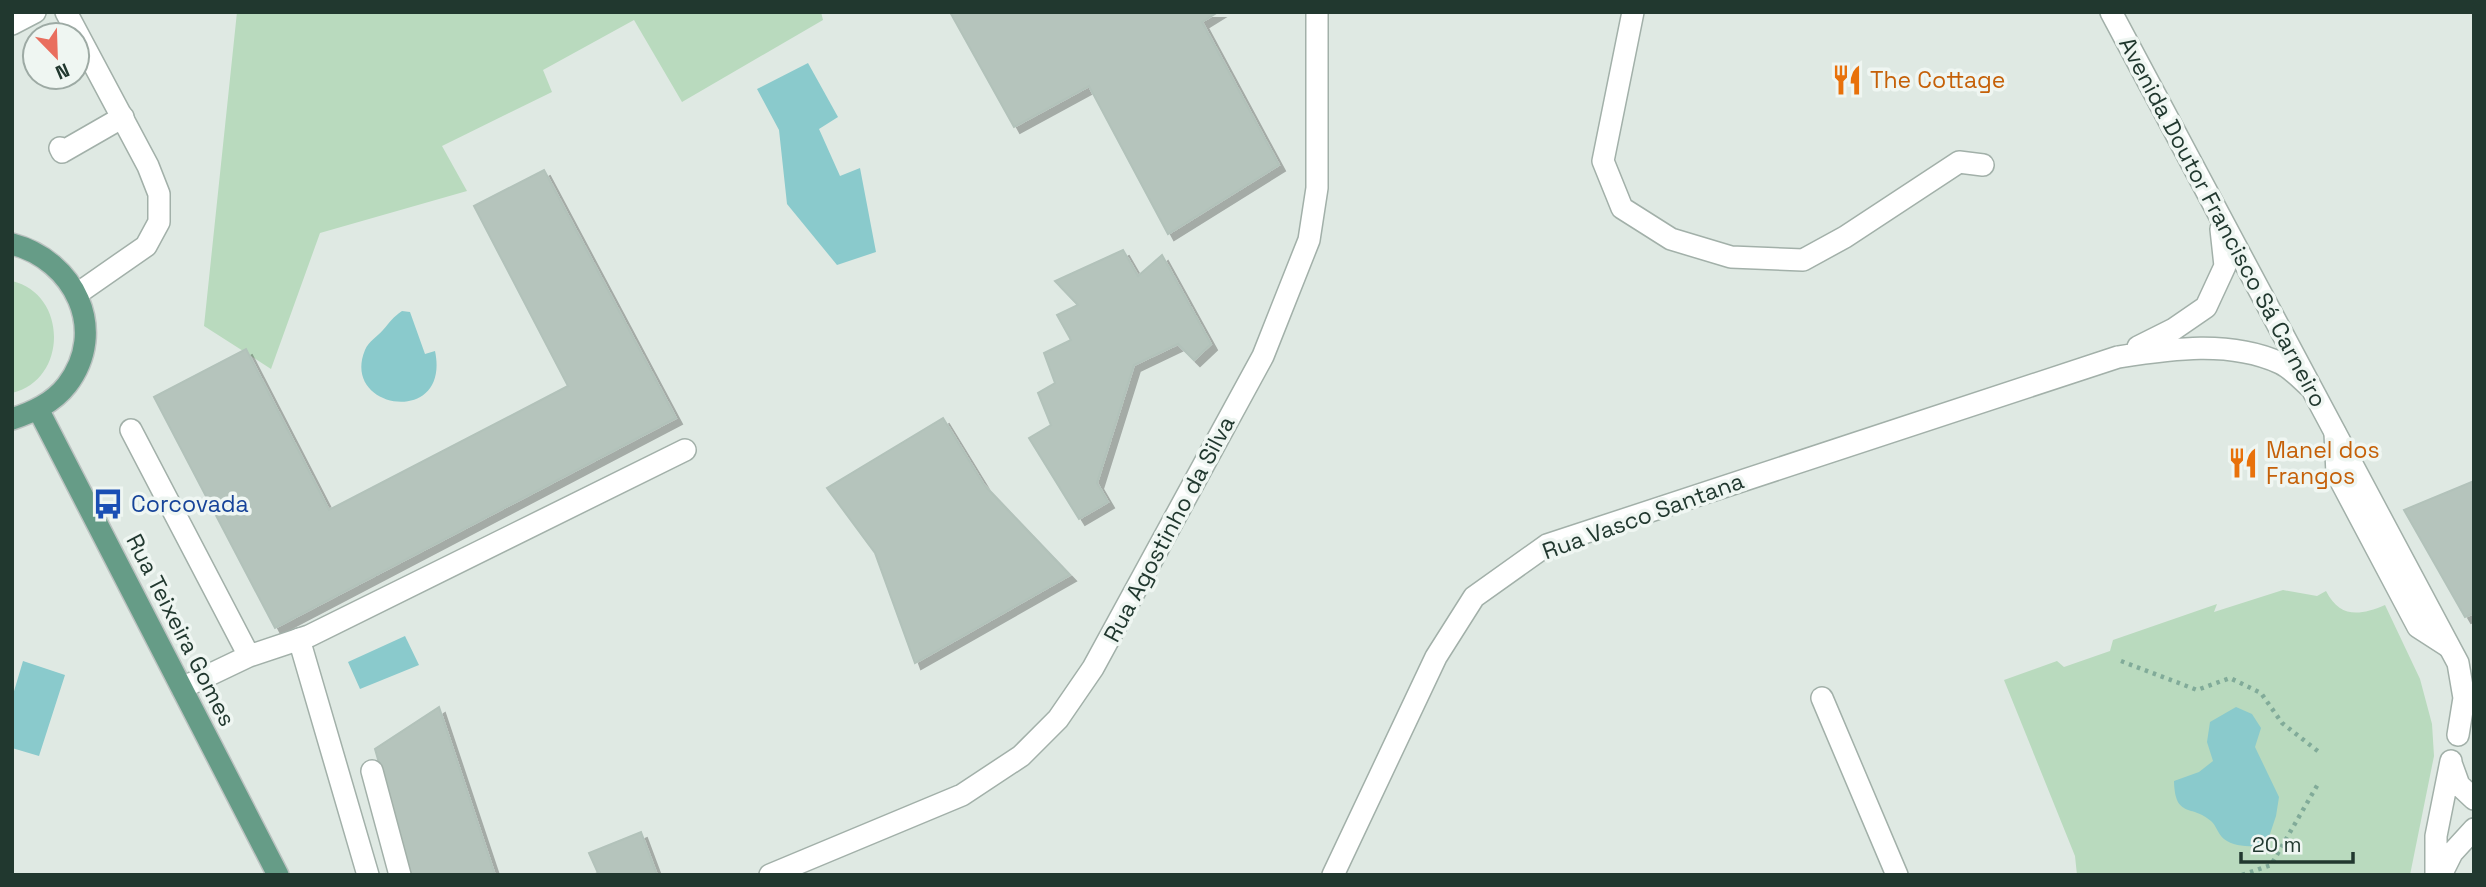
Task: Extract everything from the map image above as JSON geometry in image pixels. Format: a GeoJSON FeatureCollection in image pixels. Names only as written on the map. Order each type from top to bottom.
{"type":"FeatureCollection","features":[{"type":"Feature","properties":{"kind":"main road"},"geometry":{"type":"LineString","coordinates":[[12,244],[29,248],[49,259],[65,275],[77,294],[85,331],[83,350],[67,385],[54,399],[38,410],[12,419]]}},
{"type":"Feature","properties":{"kind":"main road","name":"Rua Teixeira Gomes"},"geometry":{"type":"LineString","coordinates":[[38,410],[278,875]]}},
{"type":"Feature","properties":{"kind":"street"},"geometry":{"type":"LineString","coordinates":[[12,24],[36,12]]}},
{"type":"Feature","properties":{"kind":"street"},"geometry":{"type":"LineString","coordinates":[[66,12],[148,166],[159,194],[159,222],[146,246],[77,294]]}},
{"type":"Feature","properties":{"kind":"street","name":"Rua Agostinho da Silva"},"geometry":{"type":"LineString","coordinates":[[770,875],[961,795],[1021,755],[1058,719],[1093,668],[1263,356],[1309,240],[1317,188],[1317,12]]}},
{"type":"Feature","properties":{"kind":"street"},"geometry":{"type":"LineString","coordinates":[[1633,12],[1604,161],[1622,208],[1671,239],[1731,257],[1802,260],[1845,237],[1959,162],[1983,165]]}},
{"type":"Feature","properties":{"kind":"street","name":"Avenida Doutor Francisco Sá Carneiro"},"geometry":{"type":"LineString","coordinates":[[2111,12],[2458,663],[2464,698],[2436,836],[2438,875]]}},
{"type":"Feature","properties":{"kind":"street"},"geometry":{"type":"LineString","coordinates":[[60,148],[62,152],[122,117]]}},
{"type":"Feature","properties":{"kind":"street","name":"Rua Vasco Santana"},"geometry":{"type":"LineString","coordinates":[[2118,358],[2174,329],[2206,307],[2225,266],[2220,218]]}},
{"type":"Feature","properties":{"kind":"street","name":"Rua Vasco Santana"},"geometry":{"type":"LineString","coordinates":[[1333,875],[1436,657],[1474,597],[1547,545],[2118,358],[2173,348],[2240,350],[2282,364],[2310,387]]}},
{"type":"Feature","properties":{"kind":"street"},"geometry":{"type":"LineString","coordinates":[[131,430],[249,656]]}},
{"type":"Feature","properties":{"kind":"street"},"geometry":{"type":"LineString","coordinates":[[182,688],[249,656],[299,639],[685,450]]}},
{"type":"Feature","properties":{"kind":"street"},"geometry":{"type":"LineString","coordinates":[[299,639],[368,875]]}},
{"type":"Feature","properties":{"kind":"street"},"geometry":{"type":"LineString","coordinates":[[1822,698],[1897,875]]}},
{"type":"Feature","properties":{"kind":"street"},"geometry":{"type":"LineString","coordinates":[[2458,736],[2474,720]]}},
{"type":"Feature","properties":{"kind":"street"},"geometry":{"type":"LineString","coordinates":[[2451,761],[2459,785],[2474,799]]}},
{"type":"Feature","properties":{"kind":"street"},"geometry":{"type":"LineString","coordinates":[[372,771],[400,875]]}},
{"type":"Feature","properties":{"kind":"street"},"geometry":{"type":"LineString","coordinates":[[2438,875],[2452,853],[2474,829]]}},
{"type":"Feature","properties":{"kind":"path"},"geometry":{"type":"LineString","coordinates":[[2121,660],[2197,690],[2230,678],[2261,693],[2282,723],[2319,752]]}},
{"type":"Feature","properties":{"kind":"path"},"geometry":{"type":"LineString","coordinates":[[2242,875],[2271,865],[2318,784]]}},
{"type":"Feature","properties":{"kind":"green space"},"geometry":{"type":"Polygon","coordinates":[[[237,12],[821,12],[823,20],[682,102],[634,20],[543,70],[552,92],[442,146],[467,191],[320,233],[271,369],[204,326],[237,12]]]}},
{"type":"Feature","properties":{"kind":"green space"},"geometry":{"type":"Polygon","coordinates":[[[12,281],[30,289],[44,302],[54,337],[51,355],[43,372],[30,385],[12,393],[12,281]]]}},
{"type":"Feature","properties":{"kind":"green space"},"geometry":{"type":"Polygon","coordinates":[[[2283,590],[2317,596],[2326,591],[2337,606],[2351,612],[2359,613],[2385,605],[2420,679],[2432,724],[2434,756],[2410,875],[2077,875],[2075,856],[2004,680],[2057,661],[2064,667],[2110,651],[2113,640],[2217,604],[2214,612],[2283,590]]]}},
{"type":"Feature","properties":{"kind":"water"},"geometry":{"type":"Polygon","coordinates":[[[808,63],[838,117],[819,129],[840,176],[860,168],[876,252],[837,265],[787,204],[779,130],[757,89],[808,63]]]}},
{"type":"Feature","properties":{"kind":"water"},"geometry":{"type":"Polygon","coordinates":[[[402,311],[410,312],[425,354],[435,351],[436,375],[427,391],[413,400],[397,402],[380,397],[368,386],[361,370],[367,347],[402,311]]]}},
{"type":"Feature","properties":{"kind":"water"},"geometry":{"type":"Polygon","coordinates":[[[405,636],[419,665],[360,689],[348,662],[405,636]]]}},
{"type":"Feature","properties":{"kind":"water"},"geometry":{"type":"Polygon","coordinates":[[[23,661],[65,675],[39,756],[12,748],[12,698],[23,661]]]}},
{"type":"Feature","properties":{"kind":"water"},"geometry":{"type":"Polygon","coordinates":[[[2236,707],[2252,714],[2261,728],[2255,747],[2279,797],[2266,846],[2244,846],[2228,842],[2211,821],[2181,806],[2175,793],[2174,781],[2199,772],[2213,761],[2207,742],[2210,722],[2236,707]]]}},
{"type":"Feature","properties":{"kind":"building"},"geometry":{"type":"Polygon","coordinates":[[[950,12],[1218,12],[1202,22],[1279,165],[1168,234],[1089,86],[1014,127],[950,12]]]}},
{"type":"Feature","properties":{"kind":"building"},"geometry":{"type":"Polygon","coordinates":[[[544,170],[676,418],[275,628],[154,397],[246,349],[329,510],[568,386],[474,206],[544,170]]]}},
{"type":"Feature","properties":{"kind":"building"},"geometry":{"type":"Polygon","coordinates":[[[1123,250],[1138,276],[1162,255],[1211,344],[1194,360],[1178,344],[1134,365],[1097,483],[1108,502],[1079,519],[1029,438],[1051,425],[1038,393],[1055,383],[1044,353],[1071,340],[1057,315],[1078,305],[1055,281],[1123,250]]]}},
{"type":"Feature","properties":{"kind":"building"},"geometry":{"type":"Polygon","coordinates":[[[943,418],[984,485],[1070,575],[915,663],[875,553],[827,488],[943,418]]]}},
{"type":"Feature","properties":{"kind":"building"},"geometry":{"type":"Polygon","coordinates":[[[2474,481],[2474,613],[2465,617],[2404,510],[2474,481]]]}},
{"type":"Feature","properties":{"kind":"building"},"geometry":{"type":"Polygon","coordinates":[[[439,707],[495,875],[411,875],[375,749],[439,707]]]}},
{"type":"Feature","properties":{"kind":"building"},"geometry":{"type":"Polygon","coordinates":[[[641,832],[657,875],[593,875],[598,873],[589,853],[641,832]]]}},
{"type":"Feature","properties":{"kind":"place","name":"The Cottage"},"geometry":{"type":"Point","coordinates":[1847,80]}},
{"type":"Feature","properties":{"kind":"place","name":"Manel dos Frangos"},"geometry":{"type":"Point","coordinates":[2243,463]}},
{"type":"Feature","properties":{"kind":"place","name":"Corcovada"},"geometry":{"type":"Point","coordinates":[108,504]}}]}
